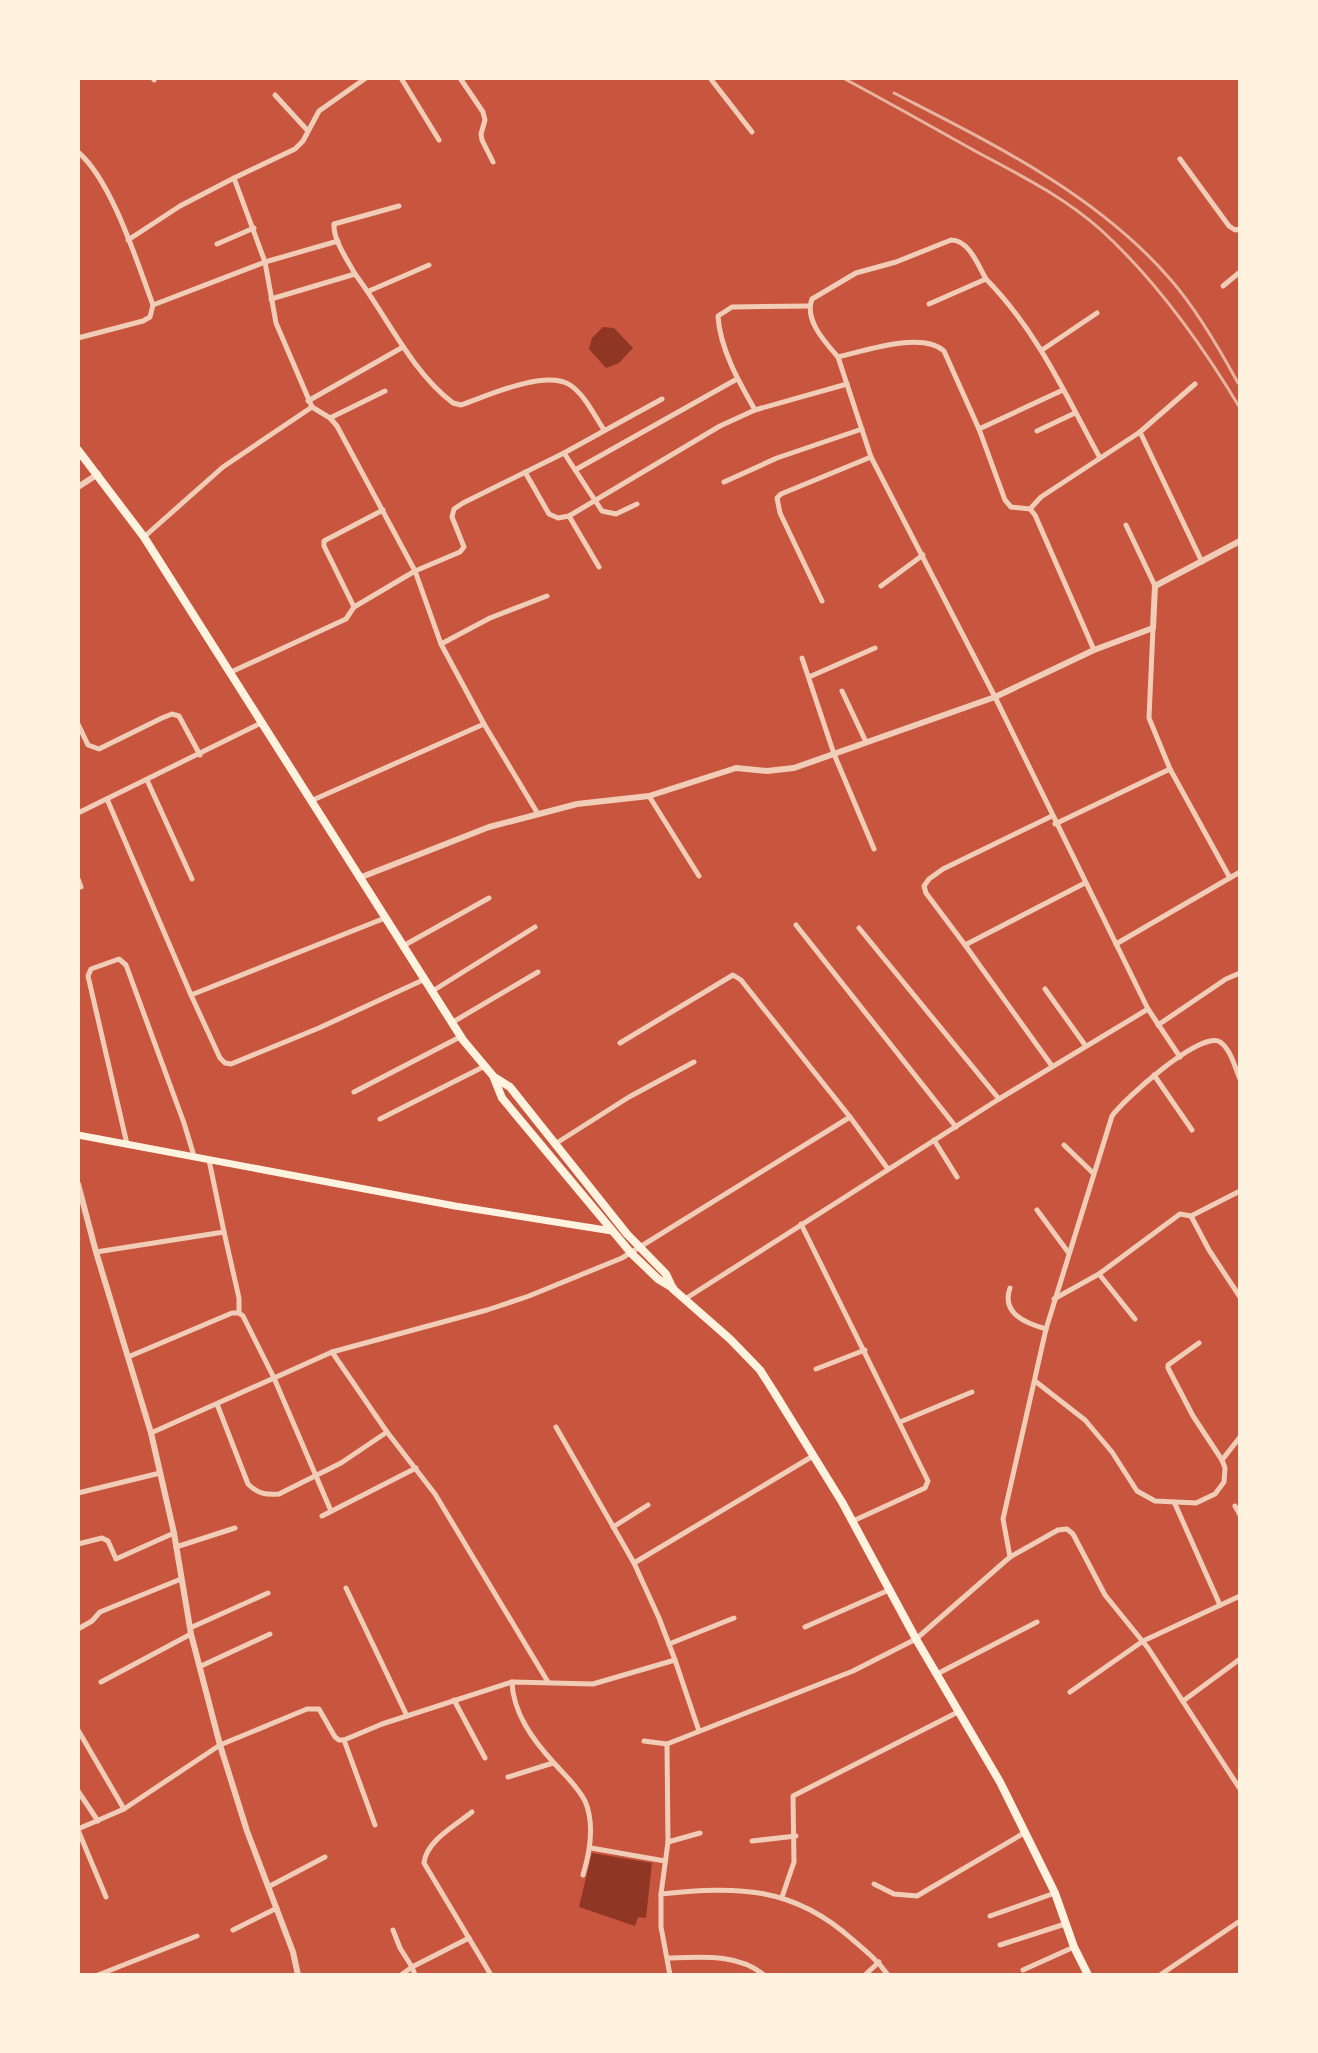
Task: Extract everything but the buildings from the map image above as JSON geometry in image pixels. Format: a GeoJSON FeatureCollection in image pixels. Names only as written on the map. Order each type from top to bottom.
{"type":"FeatureCollection","features":[{"type":"Feature","properties":{"kind":"main road"},"geometry":{"type":"LineString","coordinates":[[78,450],[144,537],[313,800],[423,980],[461,1037],[494,1077],[502,1098],[612,1231],[635,1250]]}},
{"type":"Feature","properties":{"kind":"main road"},"geometry":{"type":"LineString","coordinates":[[494,1077],[510,1087],[627,1234],[635,1250],[658,1279],[685,1299],[760,1370],[853,1521],[916,1639],[1000,1782],[1055,1893],[1074,1947],[1088,1975]]}},
{"type":"Feature","properties":{"kind":"main road"},"geometry":{"type":"LineString","coordinates":[[78,1135],[455,1206],[612,1231]]}},
{"type":"Feature","properties":{"kind":"street"},"geometry":{"type":"LineString","coordinates":[[128,240],[180,206],[295,149],[319,111],[366,78]]}},
{"type":"Feature","properties":{"kind":"street"},"geometry":{"type":"LineString","coordinates":[[401,78],[439,140]]}},
{"type":"Feature","properties":{"kind":"street"},"geometry":{"type":"LineString","coordinates":[[460,78],[483,112],[485,120],[481,134],[493,162]]}},
{"type":"Feature","properties":{"kind":"street"},"geometry":{"type":"LineString","coordinates":[[710,78],[752,132]]}},
{"type":"Feature","properties":{"kind":"street"},"geometry":{"type":"LineString","coordinates":[[275,95],[308,131]]}},
{"type":"Feature","properties":{"kind":"street"},"geometry":{"type":"LineString","coordinates":[[78,152],[90,162],[101,180],[153,305],[150,317],[143,321],[78,338]]}},
{"type":"Feature","properties":{"kind":"street"},"geometry":{"type":"LineString","coordinates":[[1180,159],[1229,226],[1238,230],[1240,237]]}},
{"type":"Feature","properties":{"kind":"street"},"geometry":{"type":"LineString","coordinates":[[234,178],[265,262],[276,323],[308,401],[330,418],[383,510],[415,571],[441,644],[538,814]]}},
{"type":"Feature","properties":{"kind":"street"},"geometry":{"type":"LineString","coordinates":[[399,206],[339,220],[333,229],[355,274],[403,347],[453,403],[461,405],[544,380],[560,380],[583,397],[604,430]]}},
{"type":"Feature","properties":{"kind":"street"},"geometry":{"type":"LineString","coordinates":[[217,244],[254,228]]}},
{"type":"Feature","properties":{"kind":"street"},"geometry":{"type":"LineString","coordinates":[[809,306],[818,293],[856,273],[896,262],[951,240],[959,240],[986,279],[1014,307],[1042,350],[1100,458]]}},
{"type":"Feature","properties":{"kind":"street"},"geometry":{"type":"LineString","coordinates":[[153,305],[265,262],[338,241]]}},
{"type":"Feature","properties":{"kind":"street"},"geometry":{"type":"LineString","coordinates":[[369,291],[429,265]]}},
{"type":"Feature","properties":{"kind":"street"},"geometry":{"type":"LineString","coordinates":[[1223,286],[1240,272]]}},
{"type":"Feature","properties":{"kind":"street"},"geometry":{"type":"LineString","coordinates":[[271,299],[355,274]]}},
{"type":"Feature","properties":{"kind":"street"},"geometry":{"type":"LineString","coordinates":[[929,304],[986,279]]}},
{"type":"Feature","properties":{"kind":"street"},"geometry":{"type":"LineString","coordinates":[[809,306],[816,330],[838,357],[871,457],[995,697],[1148,1009],[1180,1057]]}},
{"type":"Feature","properties":{"kind":"street"},"geometry":{"type":"LineString","coordinates":[[755,410],[737,379],[718,327],[718,316],[732,307],[809,306]]}},
{"type":"Feature","properties":{"kind":"street"},"geometry":{"type":"LineString","coordinates":[[1042,350],[1097,313]]}},
{"type":"Feature","properties":{"kind":"street"},"geometry":{"type":"LineString","coordinates":[[838,357],[897,344],[928,342],[938,345],[949,362],[979,429],[1005,500],[1011,507],[1030,509],[1043,528],[1094,650]]}},
{"type":"Feature","properties":{"kind":"street"},"geometry":{"type":"LineString","coordinates":[[308,401],[403,347]]}},
{"type":"Feature","properties":{"kind":"street"},"geometry":{"type":"LineString","coordinates":[[575,470],[737,379]]}},
{"type":"Feature","properties":{"kind":"street"},"geometry":{"type":"LineString","coordinates":[[525,472],[549,514],[558,518],[569,516],[720,426],[755,410],[847,384]]}},
{"type":"Feature","properties":{"kind":"street"},"geometry":{"type":"LineString","coordinates":[[1030,509],[1041,497],[1140,432],[1195,384]]}},
{"type":"Feature","properties":{"kind":"street"},"geometry":{"type":"LineString","coordinates":[[979,429],[1063,390]]}},
{"type":"Feature","properties":{"kind":"street"},"geometry":{"type":"LineString","coordinates":[[330,418],[385,391]]}},
{"type":"Feature","properties":{"kind":"street"},"geometry":{"type":"LineString","coordinates":[[231,672],[346,619],[354,607],[415,571],[460,552],[464,547],[452,517],[454,509],[662,399]]}},
{"type":"Feature","properties":{"kind":"street"},"geometry":{"type":"LineString","coordinates":[[144,537],[223,467],[312,407]]}},
{"type":"Feature","properties":{"kind":"street"},"geometry":{"type":"LineString","coordinates":[[1037,431],[1075,413]]}},
{"type":"Feature","properties":{"kind":"street"},"geometry":{"type":"LineString","coordinates":[[724,482],[777,458],[862,429]]}},
{"type":"Feature","properties":{"kind":"street"},"geometry":{"type":"LineString","coordinates":[[1140,432],[1202,562]]}},
{"type":"Feature","properties":{"kind":"street"},"geometry":{"type":"LineString","coordinates":[[564,453],[602,511],[616,514],[637,504]]}},
{"type":"Feature","properties":{"kind":"street"},"geometry":{"type":"LineString","coordinates":[[822,601],[780,513],[777,498],[871,457]]}},
{"type":"Feature","properties":{"kind":"street"},"geometry":{"type":"LineString","coordinates":[[78,487],[98,474]]}},
{"type":"Feature","properties":{"kind":"street"},"geometry":{"type":"LineString","coordinates":[[354,607],[324,541],[383,510]]}},
{"type":"Feature","properties":{"kind":"street"},"geometry":{"type":"LineString","coordinates":[[569,516],[599,567]]}},
{"type":"Feature","properties":{"kind":"street"},"geometry":{"type":"LineString","coordinates":[[1126,525],[1155,586],[1149,718],[1170,769],[1230,878]]}},
{"type":"Feature","properties":{"kind":"street"},"geometry":{"type":"LineString","coordinates":[[1155,586],[1238,542],[1240,551]]}},
{"type":"Feature","properties":{"kind":"street"},"geometry":{"type":"LineString","coordinates":[[881,586],[923,555]]}},
{"type":"Feature","properties":{"kind":"street"},"geometry":{"type":"LineString","coordinates":[[441,644],[490,618],[547,596]]}},
{"type":"Feature","properties":{"kind":"street"},"geometry":{"type":"LineString","coordinates":[[359,878],[489,827],[577,804],[649,796],[736,768],[767,771],[794,768],[995,697],[1094,650],[1153,628]]}},
{"type":"Feature","properties":{"kind":"street"},"geometry":{"type":"LineString","coordinates":[[809,677],[875,648]]}},
{"type":"Feature","properties":{"kind":"street"},"geometry":{"type":"LineString","coordinates":[[802,658],[834,754],[874,849]]}},
{"type":"Feature","properties":{"kind":"street"},"geometry":{"type":"LineString","coordinates":[[842,691],[866,742]]}},
{"type":"Feature","properties":{"kind":"street"},"geometry":{"type":"LineString","coordinates":[[78,724],[93,749],[108,746],[172,714],[182,720],[200,755]]}},
{"type":"Feature","properties":{"kind":"street"},"geometry":{"type":"LineString","coordinates":[[78,813],[263,722]]}},
{"type":"Feature","properties":{"kind":"street"},"geometry":{"type":"LineString","coordinates":[[313,800],[484,724]]}},
{"type":"Feature","properties":{"kind":"street"},"geometry":{"type":"LineString","coordinates":[[1055,824],[1170,769]]}},
{"type":"Feature","properties":{"kind":"street"},"geometry":{"type":"LineString","coordinates":[[147,780],[192,879]]}},
{"type":"Feature","properties":{"kind":"street"},"geometry":{"type":"LineString","coordinates":[[649,796],[699,876]]}},
{"type":"Feature","properties":{"kind":"street"},"geometry":{"type":"LineString","coordinates":[[107,799],[191,995],[225,1063],[231,1064],[319,1028],[423,980]]}},
{"type":"Feature","properties":{"kind":"street"},"geometry":{"type":"LineString","coordinates":[[1052,816],[943,869],[924,886],[926,893],[1052,1066]]}},
{"type":"Feature","properties":{"kind":"street"},"geometry":{"type":"LineString","coordinates":[[1116,944],[1240,872]]}},
{"type":"Feature","properties":{"kind":"street"},"geometry":{"type":"LineString","coordinates":[[78,879],[81,887]]}},
{"type":"Feature","properties":{"kind":"street"},"geometry":{"type":"LineString","coordinates":[[965,945],[1085,883]]}},
{"type":"Feature","properties":{"kind":"street"},"geometry":{"type":"LineString","coordinates":[[402,946],[489,898]]}},
{"type":"Feature","properties":{"kind":"street"},"geometry":{"type":"LineString","coordinates":[[191,995],[385,918]]}},
{"type":"Feature","properties":{"kind":"street"},"geometry":{"type":"LineString","coordinates":[[796,925],[956,1127]]}},
{"type":"Feature","properties":{"kind":"street"},"geometry":{"type":"LineString","coordinates":[[431,992],[535,927]]}},
{"type":"Feature","properties":{"kind":"street"},"geometry":{"type":"LineString","coordinates":[[859,928],[999,1099]]}},
{"type":"Feature","properties":{"kind":"street"},"geometry":{"type":"LineString","coordinates":[[127,1144],[88,976],[91,969],[119,959],[126,965],[194,1156]]}},
{"type":"Feature","properties":{"kind":"street"},"geometry":{"type":"LineString","coordinates":[[452,1023],[538,972]]}},
{"type":"Feature","properties":{"kind":"street"},"geometry":{"type":"LineString","coordinates":[[1158,1025],[1226,979],[1240,973]]}},
{"type":"Feature","properties":{"kind":"street"},"geometry":{"type":"LineString","coordinates":[[620,1043],[733,975],[741,980],[888,1169]]}},
{"type":"Feature","properties":{"kind":"street"},"geometry":{"type":"LineString","coordinates":[[1045,989],[1085,1045]]}},
{"type":"Feature","properties":{"kind":"street"},"geometry":{"type":"LineString","coordinates":[[685,1299],[1085,1045],[1148,1009]]}},
{"type":"Feature","properties":{"kind":"street"},"geometry":{"type":"LineString","coordinates":[[354,1092],[461,1037]]}},
{"type":"Feature","properties":{"kind":"street"},"geometry":{"type":"LineString","coordinates":[[1010,1557],[1003,1519],[1046,1329],[1112,1116],[1122,1102],[1154,1075],[1210,1041],[1219,1041],[1227,1049],[1240,1079]]}},
{"type":"Feature","properties":{"kind":"street"},"geometry":{"type":"LineString","coordinates":[[554,1144],[629,1097],[694,1062]]}},
{"type":"Feature","properties":{"kind":"street"},"geometry":{"type":"LineString","coordinates":[[380,1119],[485,1066]]}},
{"type":"Feature","properties":{"kind":"street"},"geometry":{"type":"LineString","coordinates":[[1154,1075],[1192,1130]]}},
{"type":"Feature","properties":{"kind":"street"},"geometry":{"type":"LineString","coordinates":[[151,1433],[332,1352],[487,1310],[622,1258],[850,1117]]}},
{"type":"Feature","properties":{"kind":"street"},"geometry":{"type":"LineString","coordinates":[[934,1140],[957,1177]]}},
{"type":"Feature","properties":{"kind":"street"},"geometry":{"type":"LineString","coordinates":[[1064,1145],[1093,1173]]}},
{"type":"Feature","properties":{"kind":"street"},"geometry":{"type":"LineString","coordinates":[[209,1160],[239,1298],[239,1313]]}},
{"type":"Feature","properties":{"kind":"street"},"geometry":{"type":"LineString","coordinates":[[78,1184],[151,1433],[174,1533],[190,1631],[220,1745],[293,1952],[298,1975]]}},
{"type":"Feature","properties":{"kind":"street"},"geometry":{"type":"LineString","coordinates":[[1053,1300],[1099,1274],[1180,1214],[1191,1216],[1240,1191]]}},
{"type":"Feature","properties":{"kind":"street"},"geometry":{"type":"LineString","coordinates":[[1037,1210],[1068,1252]]}},
{"type":"Feature","properties":{"kind":"street"},"geometry":{"type":"LineString","coordinates":[[1191,1216],[1240,1297]]}},
{"type":"Feature","properties":{"kind":"street"},"geometry":{"type":"LineString","coordinates":[[801,1224],[928,1481],[925,1488],[853,1521]]}},
{"type":"Feature","properties":{"kind":"street"},"geometry":{"type":"LineString","coordinates":[[96,1252],[224,1232]]}},
{"type":"Feature","properties":{"kind":"street"},"geometry":{"type":"LineString","coordinates":[[1099,1274],[1135,1319]]}},
{"type":"Feature","properties":{"kind":"street"},"geometry":{"type":"LineString","coordinates":[[1010,1288],[1006,1298],[1010,1309],[1023,1322],[1046,1329]]}},
{"type":"Feature","properties":{"kind":"street"},"geometry":{"type":"LineString","coordinates":[[128,1357],[232,1313],[243,1316],[274,1378],[331,1511]]}},
{"type":"Feature","properties":{"kind":"street"},"geometry":{"type":"LineString","coordinates":[[1035,1381],[1085,1420],[1112,1452],[1137,1491],[1155,1501],[1196,1503],[1215,1494],[1224,1482],[1225,1468],[1193,1416],[1168,1365],[1199,1343]]}},
{"type":"Feature","properties":{"kind":"street"},"geometry":{"type":"LineString","coordinates":[[816,1369],[865,1350]]}},
{"type":"Feature","properties":{"kind":"street"},"geometry":{"type":"LineString","coordinates":[[332,1352],[387,1432],[435,1494],[548,1682]]}},
{"type":"Feature","properties":{"kind":"street"},"geometry":{"type":"LineString","coordinates":[[900,1422],[972,1392]]}},
{"type":"Feature","properties":{"kind":"street"},"geometry":{"type":"LineString","coordinates":[[217,1404],[248,1484],[256,1492],[279,1494],[341,1463],[387,1432]]}},
{"type":"Feature","properties":{"kind":"street"},"geometry":{"type":"LineString","coordinates":[[556,1427],[634,1563],[669,1644],[699,1732]]}},
{"type":"Feature","properties":{"kind":"street"},"geometry":{"type":"LineString","coordinates":[[1222,1460],[1240,1437]]}},
{"type":"Feature","properties":{"kind":"street"},"geometry":{"type":"LineString","coordinates":[[634,1563],[814,1456]]}},
{"type":"Feature","properties":{"kind":"street"},"geometry":{"type":"LineString","coordinates":[[322,1516],[416,1468]]}},
{"type":"Feature","properties":{"kind":"street"},"geometry":{"type":"LineString","coordinates":[[78,1493],[160,1473]]}},
{"type":"Feature","properties":{"kind":"street"},"geometry":{"type":"LineString","coordinates":[[1175,1504],[1220,1605]]}},
{"type":"Feature","properties":{"kind":"street"},"geometry":{"type":"LineString","coordinates":[[613,1527],[648,1505]]}},
{"type":"Feature","properties":{"kind":"street"},"geometry":{"type":"LineString","coordinates":[[1235,1506],[1240,1515]]}},
{"type":"Feature","properties":{"kind":"street"},"geometry":{"type":"LineString","coordinates":[[176,1547],[235,1528]]}},
{"type":"Feature","properties":{"kind":"street"},"geometry":{"type":"LineString","coordinates":[[644,1741],[667,1744],[853,1671],[916,1639],[1010,1557],[1058,1530],[1067,1529],[1073,1534],[1105,1595],[1143,1641],[1240,1789]]}},
{"type":"Feature","properties":{"kind":"street"},"geometry":{"type":"LineString","coordinates":[[78,1544],[102,1538],[108,1541],[116,1559],[174,1533]]}},
{"type":"Feature","properties":{"kind":"street"},"geometry":{"type":"LineString","coordinates":[[78,1629],[100,1612],[181,1579]]}},
{"type":"Feature","properties":{"kind":"street"},"geometry":{"type":"LineString","coordinates":[[346,1588],[407,1716]]}},
{"type":"Feature","properties":{"kind":"street"},"geometry":{"type":"LineString","coordinates":[[805,1627],[890,1589]]}},
{"type":"Feature","properties":{"kind":"street"},"geometry":{"type":"LineString","coordinates":[[101,1682],[190,1631],[268,1593]]}},
{"type":"Feature","properties":{"kind":"street"},"geometry":{"type":"LineString","coordinates":[[1070,1692],[1143,1641],[1240,1596]]}},
{"type":"Feature","properties":{"kind":"street"},"geometry":{"type":"LineString","coordinates":[[669,1644],[734,1618]]}},
{"type":"Feature","properties":{"kind":"street"},"geometry":{"type":"LineString","coordinates":[[936,1674],[1037,1622]]}},
{"type":"Feature","properties":{"kind":"street"},"geometry":{"type":"LineString","coordinates":[[201,1666],[270,1634]]}},
{"type":"Feature","properties":{"kind":"street"},"geometry":{"type":"LineString","coordinates":[[1183,1701],[1240,1659]]}},
{"type":"Feature","properties":{"kind":"street"},"geometry":{"type":"LineString","coordinates":[[106,1897],[78,1829],[124,1809],[220,1745],[267,1723],[315,1707],[323,1712],[335,1737],[344,1740],[512,1682],[593,1684],[675,1660]]}},
{"type":"Feature","properties":{"kind":"street"},"geometry":{"type":"LineString","coordinates":[[512,1682],[516,1709],[531,1734],[585,1801],[591,1848],[583,1875]]}},
{"type":"Feature","properties":{"kind":"street"},"geometry":{"type":"LineString","coordinates":[[454,1700],[485,1758]]}},
{"type":"Feature","properties":{"kind":"street"},"geometry":{"type":"LineString","coordinates":[[782,1897],[794,1862],[793,1796],[958,1712]]}},
{"type":"Feature","properties":{"kind":"street"},"geometry":{"type":"LineString","coordinates":[[78,1730],[124,1809]]}},
{"type":"Feature","properties":{"kind":"street"},"geometry":{"type":"LineString","coordinates":[[344,1740],[375,1825]]}},
{"type":"Feature","properties":{"kind":"street"},"geometry":{"type":"LineString","coordinates":[[667,1744],[668,1842],[661,1894],[661,1927],[670,1975]]}},
{"type":"Feature","properties":{"kind":"street"},"geometry":{"type":"LineString","coordinates":[[508,1777],[553,1763]]}},
{"type":"Feature","properties":{"kind":"street"},"geometry":{"type":"LineString","coordinates":[[1234,1778],[1240,1774]]}},
{"type":"Feature","properties":{"kind":"street"},"geometry":{"type":"LineString","coordinates":[[78,1791],[98,1821]]}},
{"type":"Feature","properties":{"kind":"street"},"geometry":{"type":"LineString","coordinates":[[472,1812],[431,1845],[424,1863],[491,1975]]}},
{"type":"Feature","properties":{"kind":"street"},"geometry":{"type":"LineString","coordinates":[[668,1842],[700,1833]]}},
{"type":"Feature","properties":{"kind":"street"},"geometry":{"type":"LineString","coordinates":[[874,1884],[894,1894],[917,1896],[1024,1833]]}},
{"type":"Feature","properties":{"kind":"street"},"geometry":{"type":"LineString","coordinates":[[752,1841],[796,1836]]}},
{"type":"Feature","properties":{"kind":"street"},"geometry":{"type":"LineString","coordinates":[[591,1848],[665,1861]]}},
{"type":"Feature","properties":{"kind":"street"},"geometry":{"type":"LineString","coordinates":[[268,1887],[325,1857]]}},
{"type":"Feature","properties":{"kind":"street"},"geometry":{"type":"LineString","coordinates":[[661,1894],[729,1890],[782,1897],[800,1903],[841,1929],[879,1962],[888,1975]]}},
{"type":"Feature","properties":{"kind":"street"},"geometry":{"type":"LineString","coordinates":[[990,1916],[1055,1893]]}},
{"type":"Feature","properties":{"kind":"street"},"geometry":{"type":"LineString","coordinates":[[233,1930],[277,1908]]}},
{"type":"Feature","properties":{"kind":"street"},"geometry":{"type":"LineString","coordinates":[[1160,1975],[1240,1921]]}},
{"type":"Feature","properties":{"kind":"street"},"geometry":{"type":"LineString","coordinates":[[1000,1945],[1065,1924]]}},
{"type":"Feature","properties":{"kind":"street"},"geometry":{"type":"LineString","coordinates":[[393,1930],[415,1975]]}},
{"type":"Feature","properties":{"kind":"street"},"geometry":{"type":"LineString","coordinates":[[98,1975],[197,1936]]}},
{"type":"Feature","properties":{"kind":"street"},"geometry":{"type":"LineString","coordinates":[[401,1975],[469,1938]]}},
{"type":"Feature","properties":{"kind":"street"},"geometry":{"type":"LineString","coordinates":[[1023,1970],[1074,1947]]}},
{"type":"Feature","properties":{"kind":"street"},"geometry":{"type":"LineString","coordinates":[[668,1958],[709,1956],[740,1962],[764,1975]]}},
{"type":"Feature","properties":{"kind":"street"},"geometry":{"type":"LineString","coordinates":[[865,1975],[879,1962]]}},
{"type":"Feature","properties":{"kind":"shaded area"},"geometry":{"type":"Polygon","coordinates":[[[603,327],[614,328],[633,348],[619,363],[606,368],[589,349],[592,338],[603,327]]]}},
{"type":"Feature","properties":{"kind":"shaded area"},"geometry":{"type":"Polygon","coordinates":[[[592,1853],[652,1863],[646,1918],[638,1917],[635,1926],[579,1907],[592,1853]]]}},
{"type":"Feature","properties":{"kind":"railway"},"geometry":{"type":"LineString","coordinates":[[843,78],[1025,178],[1087,218],[1141,270],[1159,292],[1194,337],[1240,408]]}},
{"type":"Feature","properties":{"kind":"railway"},"geometry":{"type":"LineString","coordinates":[[894,93],[1042,173],[1110,222],[1142,249],[1181,292],[1238,383]]}}]}
